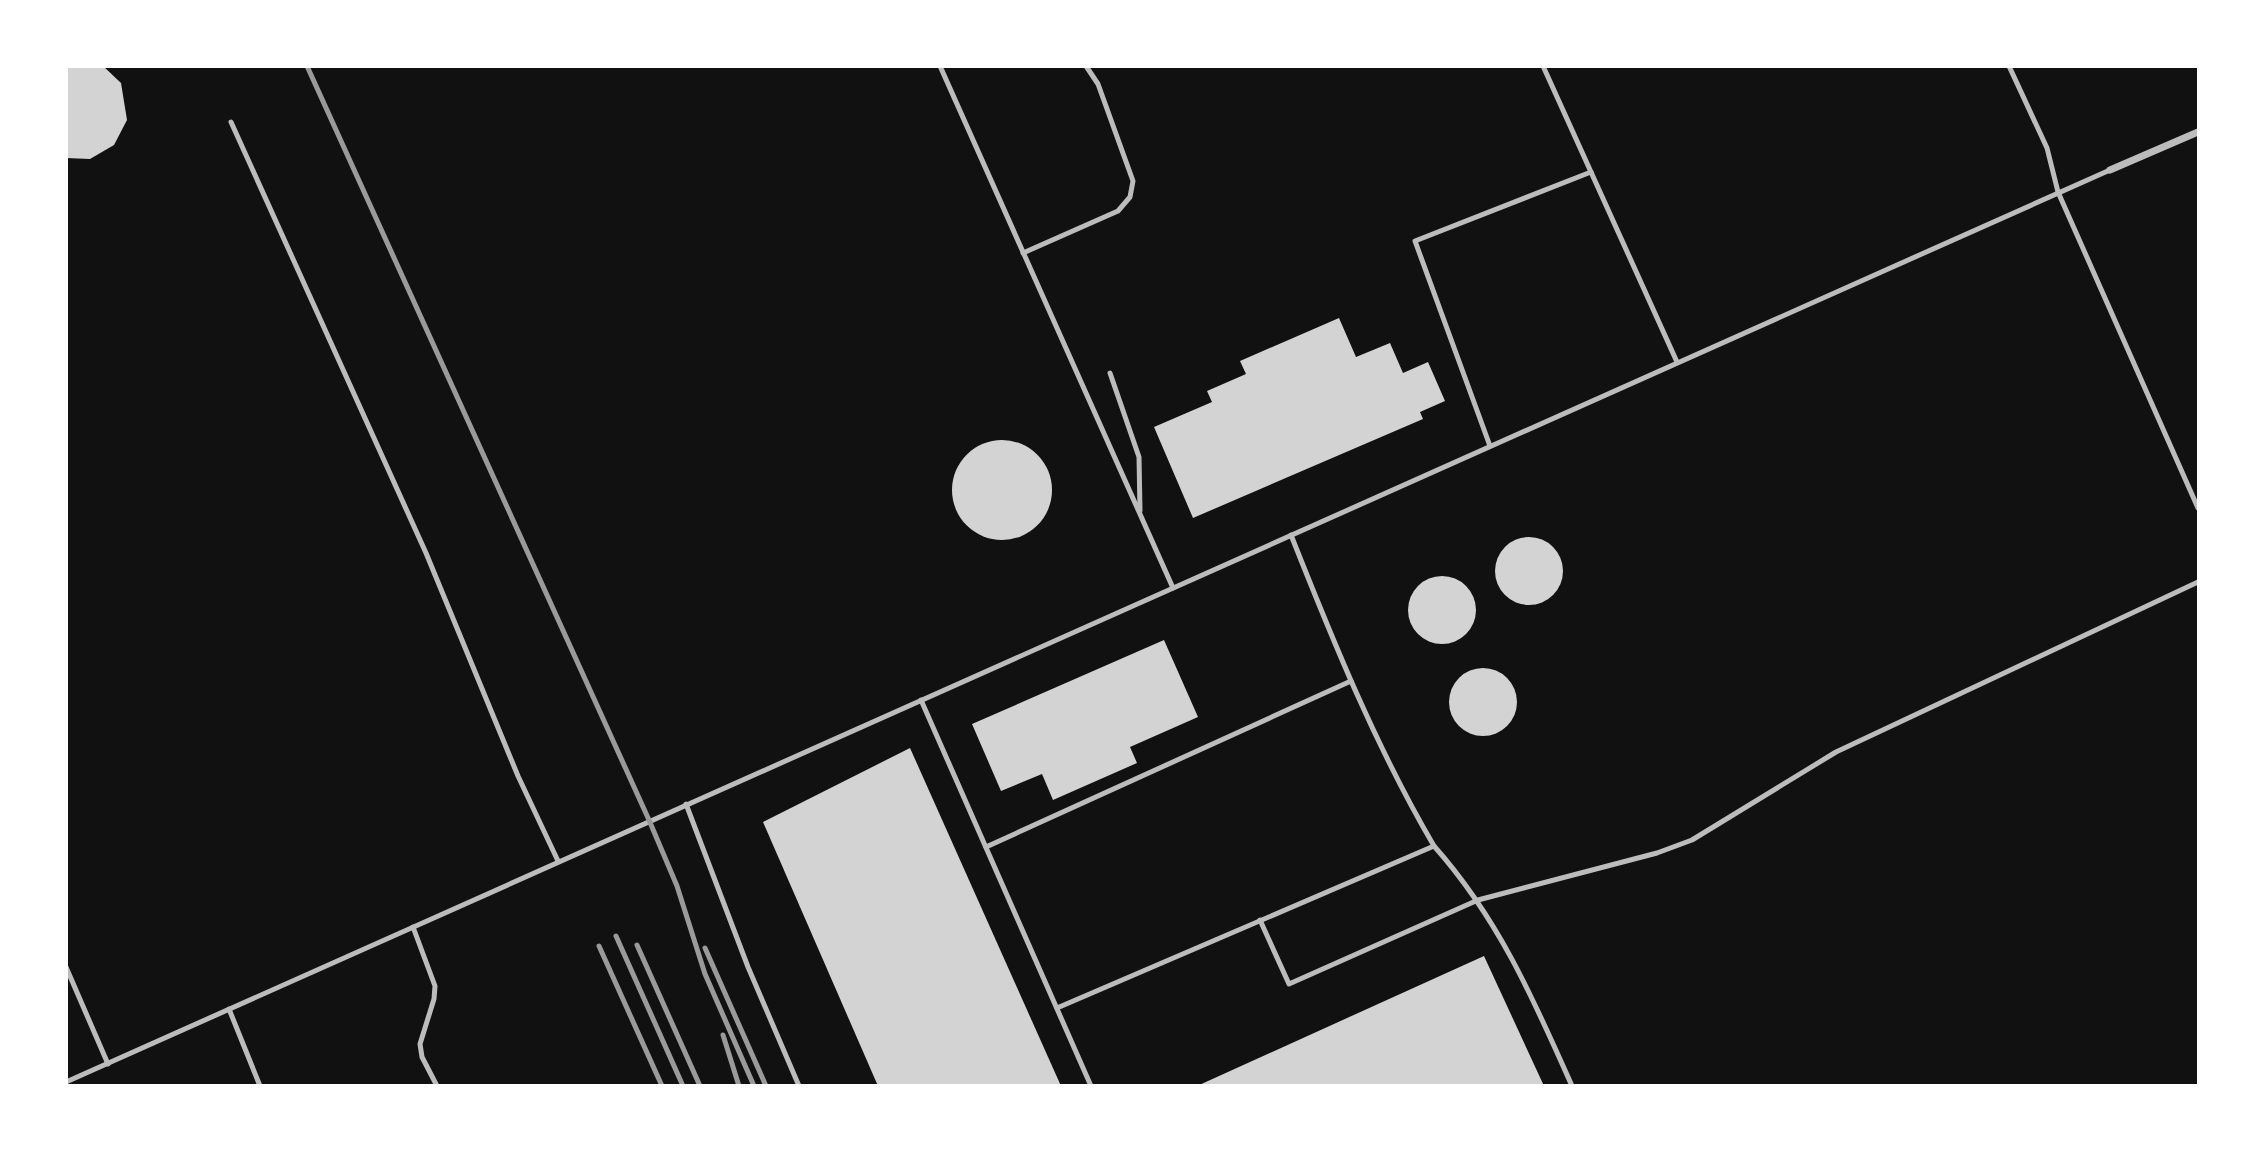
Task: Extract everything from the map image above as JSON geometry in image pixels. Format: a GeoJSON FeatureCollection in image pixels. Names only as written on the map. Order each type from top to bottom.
{"type":"FeatureCollection","features":[{"type":"Feature","properties":{"kind":"street"},"geometry":{"type":"LineString","coordinates":[[2109,170],[2199,132]]}},
{"type":"Feature","properties":{"kind":"lane"},"geometry":{"type":"LineString","coordinates":[[950,66],[941,68],[1173,588]]}},
{"type":"Feature","properties":{"kind":"lane"},"geometry":{"type":"LineString","coordinates":[[1023,253],[1118,211],[1129,197],[1133,181],[1098,84],[1086,66]]}},
{"type":"Feature","properties":{"kind":"lane"},"geometry":{"type":"LineString","coordinates":[[1543,66],[1677,362]]}},
{"type":"Feature","properties":{"kind":"lane"},"geometry":{"type":"LineString","coordinates":[[2008,66],[2047,148],[2058,192],[2199,508]]}},
{"type":"Feature","properties":{"kind":"lane"},"geometry":{"type":"LineString","coordinates":[[231,122],[426,553],[518,776],[558,861]]}},
{"type":"Feature","properties":{"kind":"lane"},"geometry":{"type":"LineString","coordinates":[[66,1082],[2109,170]]}},
{"type":"Feature","properties":{"kind":"lane"},"geometry":{"type":"LineString","coordinates":[[1490,446],[1415,241],[1591,172]]}},
{"type":"Feature","properties":{"kind":"lane"},"geometry":{"type":"LineString","coordinates":[[1110,373],[1139,457],[1140,514]]}},
{"type":"Feature","properties":{"kind":"lane"},"geometry":{"type":"LineString","coordinates":[[1291,535],[1351,681],[1405,796],[1434,846],[1468,884],[1522,974],[1572,1086]]}},
{"type":"Feature","properties":{"kind":"lane"},"geometry":{"type":"LineString","coordinates":[[1260,920],[1289,984],[1478,900],[1657,853],[1692,840],[1836,752],[2199,582]]}},
{"type":"Feature","properties":{"kind":"lane"},"geometry":{"type":"LineString","coordinates":[[986,847],[1351,681]]}},
{"type":"Feature","properties":{"kind":"lane"},"geometry":{"type":"LineString","coordinates":[[920,700],[1091,1086]]}},
{"type":"Feature","properties":{"kind":"lane"},"geometry":{"type":"LineString","coordinates":[[686,804],[748,967],[799,1086]]}},
{"type":"Feature","properties":{"kind":"lane"},"geometry":{"type":"LineString","coordinates":[[1057,1008],[1434,846]]}},
{"type":"Feature","properties":{"kind":"lane"},"geometry":{"type":"LineString","coordinates":[[413,927],[435,986],[434,999],[420,1044],[422,1057],[437,1086]]}},
{"type":"Feature","properties":{"kind":"lane"},"geometry":{"type":"LineString","coordinates":[[66,967],[108,1064]]}},
{"type":"Feature","properties":{"kind":"lane"},"geometry":{"type":"LineString","coordinates":[[229,1009],[260,1086]]}},
{"type":"Feature","properties":{"kind":"building"},"geometry":{"type":"Polygon","coordinates":[[[66,66],[103,66],[121,83],[127,120],[114,145],[90,159],[66,158],[66,66]]]}},
{"type":"Feature","properties":{"kind":"building"},"geometry":{"type":"Polygon","coordinates":[[[1339,318],[1356,357],[1390,343],[1403,373],[1428,362],[1445,401],[1420,412],[1423,419],[1193,518],[1154,427],[1212,402],[1207,391],[1246,374],[1240,361],[1339,318]]]}},
{"type":"Feature","properties":{"kind":"building"},"geometry":{"type":"Polygon","coordinates":[[[1002,440],[1030,448],[1044,462],[1052,490],[1044,518],[1030,532],[1002,540],[974,532],[960,518],[952,490],[960,462],[974,448],[1002,440]]]}},
{"type":"Feature","properties":{"kind":"building"},"geometry":{"type":"Polygon","coordinates":[[[1522,537],[1536,537],[1548,542],[1558,552],[1563,571],[1558,590],[1548,600],[1536,605],[1522,605],[1510,600],[1500,590],[1495,578],[1495,564],[1500,552],[1510,542],[1522,537]]]}},
{"type":"Feature","properties":{"kind":"building"},"geometry":{"type":"Polygon","coordinates":[[[1435,576],[1449,576],[1461,581],[1471,591],[1476,610],[1471,629],[1461,639],[1449,644],[1435,644],[1423,639],[1413,629],[1408,617],[1408,603],[1413,591],[1423,581],[1435,576]]]}},
{"type":"Feature","properties":{"kind":"building"},"geometry":{"type":"Polygon","coordinates":[[[1164,640],[1198,717],[1130,747],[1137,763],[1053,800],[1042,774],[1001,791],[972,724],[1164,640]]]}},
{"type":"Feature","properties":{"kind":"building"},"geometry":{"type":"Polygon","coordinates":[[[1476,668],[1490,668],[1502,673],[1512,683],[1517,702],[1512,721],[1502,731],[1490,736],[1476,736],[1464,731],[1454,721],[1449,709],[1449,695],[1454,683],[1464,673],[1476,668]]]}},
{"type":"Feature","properties":{"kind":"building"},"geometry":{"type":"Polygon","coordinates":[[[910,748],[1061,1086],[878,1086],[763,822],[910,748]]]}},
{"type":"Feature","properties":{"kind":"building"},"geometry":{"type":"Polygon","coordinates":[[[1484,956],[1544,1086],[1197,1086],[1484,956]]]}},
{"type":"Feature","properties":{"kind":"railway"},"geometry":{"type":"LineString","coordinates":[[307,66],[649,820],[677,886],[705,974],[754,1086]]}},
{"type":"Feature","properties":{"kind":"railway"},"geometry":{"type":"LineString","coordinates":[[616,936],[683,1086]]}},
{"type":"Feature","properties":{"kind":"railway"},"geometry":{"type":"LineString","coordinates":[[637,945],[700,1086]]}},
{"type":"Feature","properties":{"kind":"railway"},"geometry":{"type":"LineString","coordinates":[[599,946],[662,1086]]}},
{"type":"Feature","properties":{"kind":"railway"},"geometry":{"type":"LineString","coordinates":[[705,948],[766,1086]]}},
{"type":"Feature","properties":{"kind":"railway"},"geometry":{"type":"LineString","coordinates":[[723,1035],[739,1086]]}}]}
